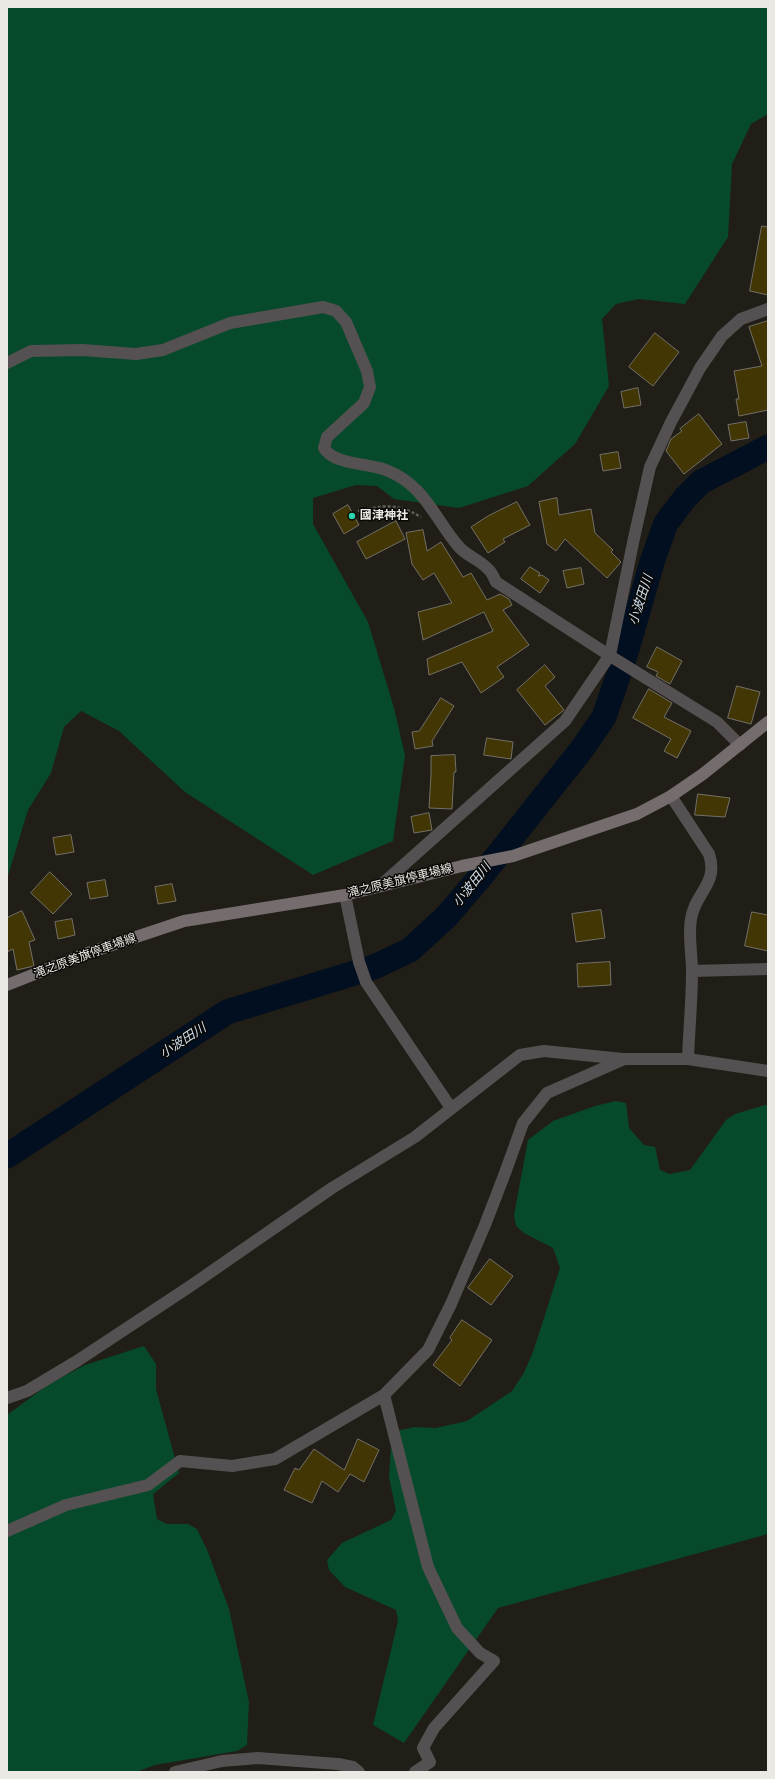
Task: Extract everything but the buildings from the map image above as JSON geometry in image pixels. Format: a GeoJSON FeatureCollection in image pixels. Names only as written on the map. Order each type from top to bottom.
{"type":"FeatureCollection","features":[{"type":"Feature","properties":{"kind":"main road","name":"滝之原美旗停車場線"},"geometry":{"type":"LineString","coordinates":[[7,985],[88,953],[184,921],[345,895],[462,866],[513,856],[637,814],[671,796],[703,774],[768,722]]}},
{"type":"Feature","properties":{"kind":"street"},"geometry":{"type":"LineString","coordinates":[[7,363],[31,351],[82,350],[136,354],[163,350],[230,323],[322,307],[336,311],[346,322],[367,370],[370,388],[364,403],[328,437],[324,448],[327,454],[337,459],[386,470],[409,483],[422,494],[459,548],[489,569],[496,582],[717,722],[740,745]]}},
{"type":"Feature","properties":{"kind":"street"},"geometry":{"type":"LineString","coordinates":[[380,886],[565,721],[613,657],[637,524],[650,467],[670,422],[700,368],[722,336],[742,319],[768,309]]}},
{"type":"Feature","properties":{"kind":"street"},"geometry":{"type":"LineString","coordinates":[[671,796],[709,854],[713,872],[694,907],[691,920],[692,971],[688,1060]]}},
{"type":"Feature","properties":{"kind":"street"},"geometry":{"type":"LineString","coordinates":[[345,895],[359,962],[366,982],[451,1108]]}},
{"type":"Feature","properties":{"kind":"street"},"geometry":{"type":"LineString","coordinates":[[692,971],[768,969]]}},
{"type":"Feature","properties":{"kind":"street"},"geometry":{"type":"LineString","coordinates":[[7,1398],[27,1391],[77,1361],[190,1287],[332,1188],[414,1138],[520,1055],[544,1051],[623,1059],[688,1060],[768,1071]]}},
{"type":"Feature","properties":{"kind":"street"},"geometry":{"type":"LineString","coordinates":[[7,1531],[66,1505],[148,1485],[180,1461],[232,1466],[275,1459],[384,1395],[428,1350],[451,1304],[485,1225],[523,1123],[547,1092],[623,1059]]}},
{"type":"Feature","properties":{"kind":"street"},"geometry":{"type":"LineString","coordinates":[[384,1395],[428,1567],[457,1628],[480,1654],[494,1660],[434,1728],[423,1748],[430,1762],[415,1772]]}},
{"type":"Feature","properties":{"kind":"street"},"geometry":{"type":"LineString","coordinates":[[175,1772],[222,1761],[258,1758],[338,1764],[353,1767],[359,1772]]}},
{"type":"Feature","properties":{"kind":"path"},"geometry":{"type":"LineString","coordinates":[[358,511],[387,505],[408,510],[422,518]]}},
{"type":"Feature","properties":{"kind":"green space"},"geometry":{"type":"Polygon","coordinates":[[[7,7],[768,7],[768,114],[751,124],[732,164],[728,237],[685,304],[639,299],[616,304],[602,319],[609,386],[575,444],[528,486],[459,508],[394,499],[377,486],[356,485],[313,498],[313,524],[368,622],[394,708],[405,755],[393,841],[313,875],[185,792],[119,731],[81,711],[64,727],[51,773],[28,810],[7,879],[7,7]]]}},
{"type":"Feature","properties":{"kind":"green space"},"geometry":{"type":"Polygon","coordinates":[[[616,1101],[626,1103],[629,1128],[644,1145],[655,1147],[660,1170],[670,1174],[690,1170],[726,1120],[735,1114],[765,1105],[768,1106],[768,1534],[498,1608],[404,1743],[373,1725],[398,1621],[396,1610],[345,1587],[329,1570],[327,1560],[342,1543],[391,1520],[396,1511],[389,1477],[392,1432],[415,1427],[436,1428],[467,1421],[512,1391],[524,1373],[533,1352],[560,1268],[553,1248],[524,1233],[516,1226],[514,1215],[528,1140],[553,1121],[595,1106],[616,1101]]]}},
{"type":"Feature","properties":{"kind":"green space"},"geometry":{"type":"Polygon","coordinates":[[[144,1346],[156,1364],[156,1389],[179,1473],[153,1494],[157,1519],[167,1524],[188,1524],[197,1529],[208,1552],[229,1609],[249,1702],[247,1745],[237,1751],[155,1765],[136,1772],[7,1772],[7,1415],[49,1384],[85,1365],[144,1346]]]}},
{"type":"Feature","properties":{"kind":"waterway","name":"小波田川"},"geometry":{"type":"LineString","coordinates":[[7,1156],[227,1012],[374,967],[410,950],[446,917],[482,875],[582,749],[604,717],[625,656],[653,559],[666,523],[685,498],[701,482],[768,447]]}},
{"type":"Feature","properties":{"kind":"place","name":"國津神社"},"geometry":{"type":"Point","coordinates":[352,516]}}]}
